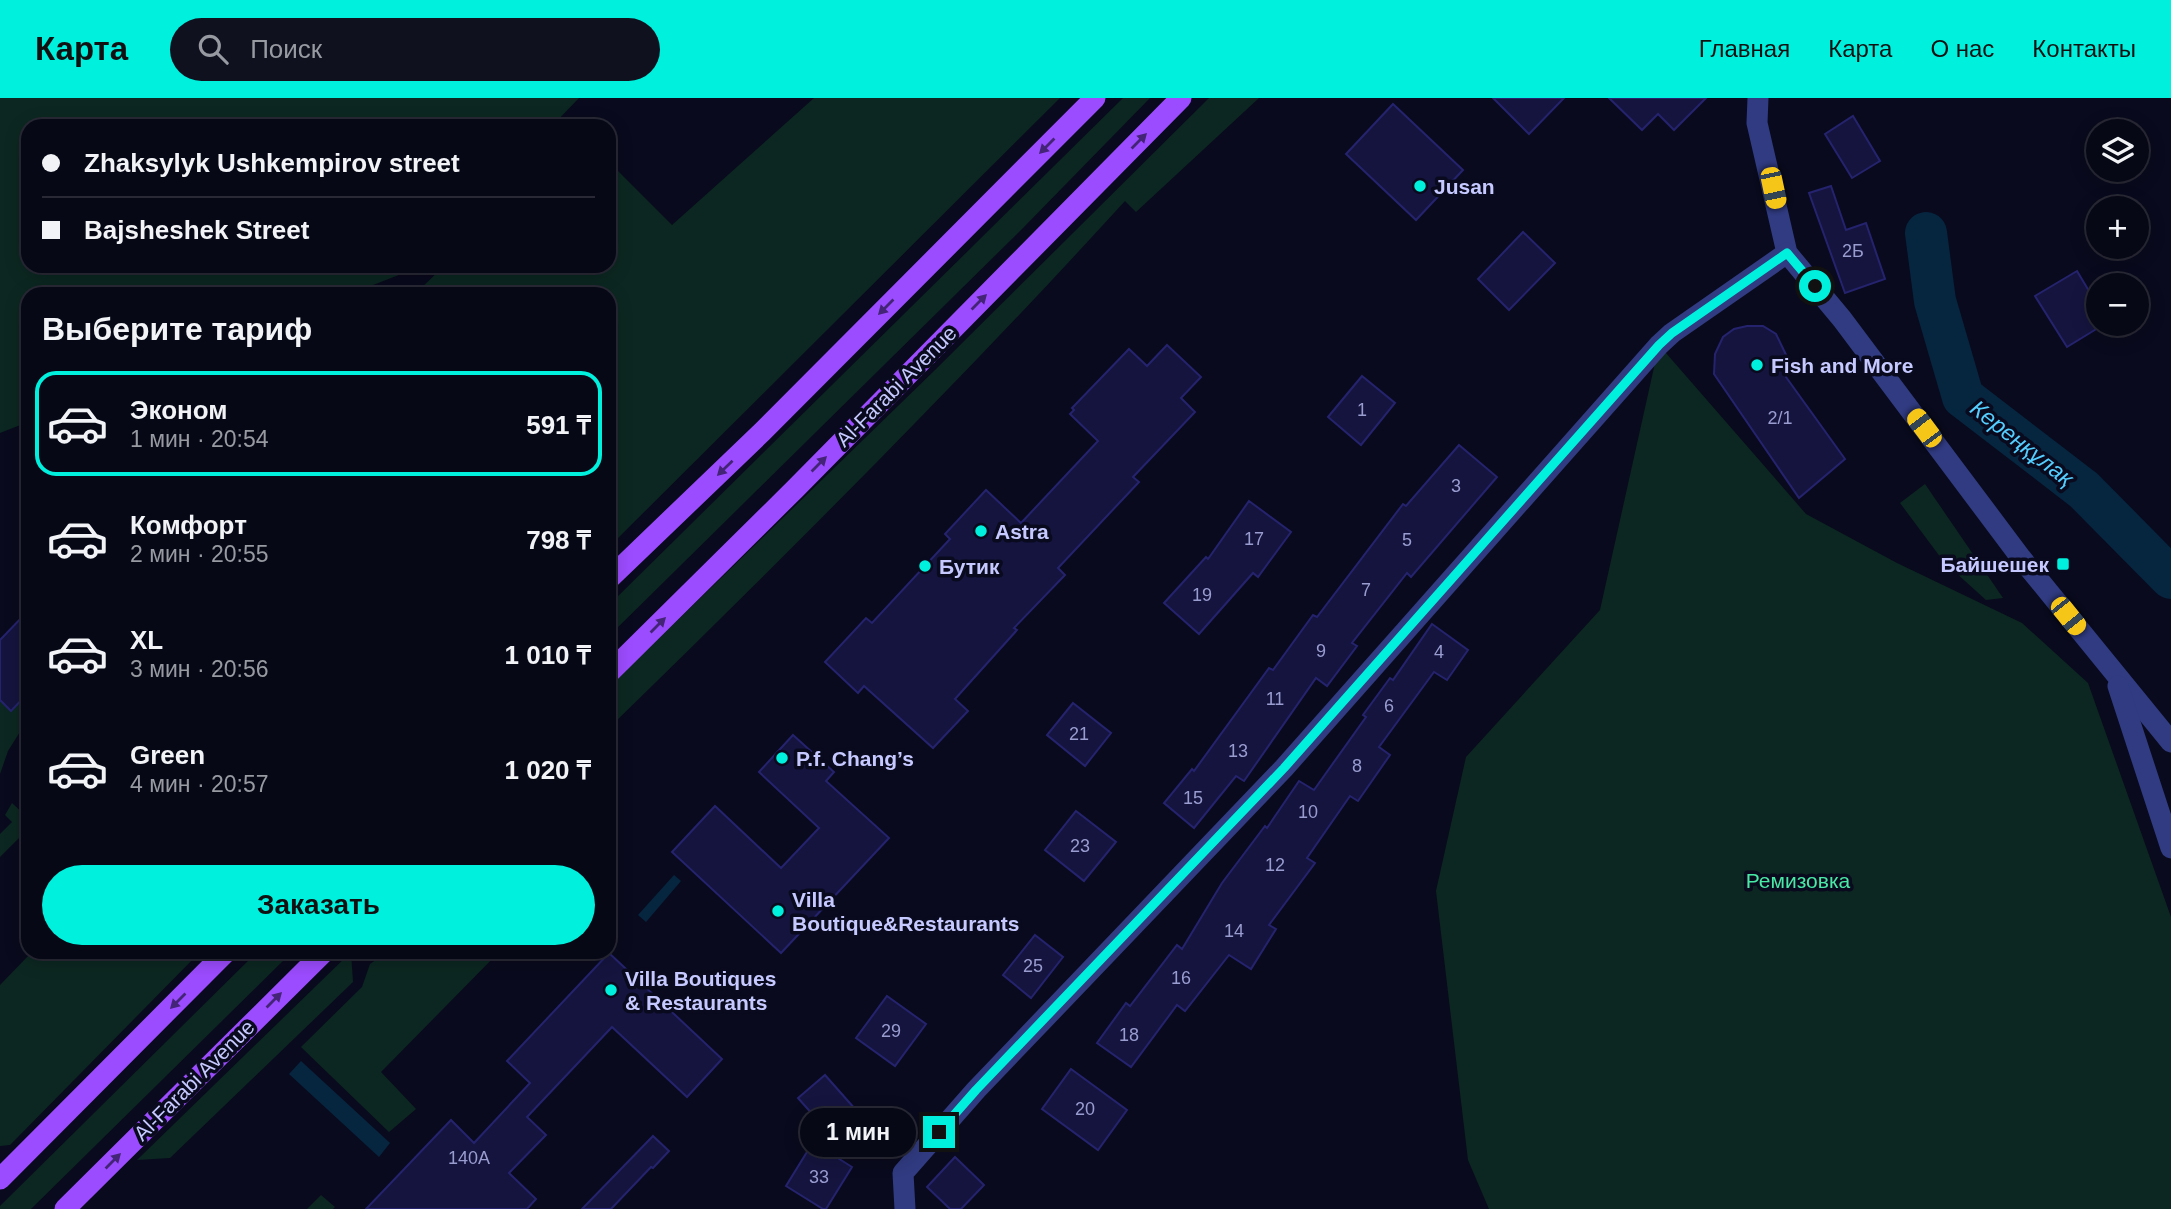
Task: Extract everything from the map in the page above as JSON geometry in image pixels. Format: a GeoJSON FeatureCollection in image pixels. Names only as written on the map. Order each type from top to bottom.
{"type":"FeatureCollection","features":[{"type":"Feature","properties":{"kind":"main road"},"geometry":{"type":"LineString","coordinates":[[616,572],[762,432],[1095,98]]}},
{"type":"Feature","properties":{"kind":"main road","name":"Al-Farabi Avenue"},"geometry":{"type":"LineString","coordinates":[[616,666],[1181,98]]}},
{"type":"Feature","properties":{"kind":"main road"},"geometry":{"type":"LineString","coordinates":[[0,1180],[219,959]]}},
{"type":"Feature","properties":{"kind":"main road","name":"Al-Farabi Avenue"},"geometry":{"type":"LineString","coordinates":[[65,1209],[317,959]]}},
{"type":"Feature","properties":{"kind":"street"},"geometry":{"type":"LineString","coordinates":[[1758,98],[1757,123],[1787,253],[1842,319],[2021,558],[2171,742]]}},
{"type":"Feature","properties":{"kind":"street"},"geometry":{"type":"LineString","coordinates":[[905,1209],[903,1172],[976,1090],[1284,768],[1659,345],[1672,333],[1787,253]]}},
{"type":"Feature","properties":{"kind":"street"},"geometry":{"type":"LineString","coordinates":[[2114,674],[2171,848]]}},
{"type":"Feature","properties":{"kind":"green space"},"geometry":{"type":"Polygon","coordinates":[[[0,98],[579,98],[559,119],[21,119],[21,273],[404,273],[368,287],[21,287],[21,425],[0,433],[0,98]]]}},
{"type":"Feature","properties":{"kind":"green space"},"geometry":{"type":"Polygon","coordinates":[[[814,98],[1060,98],[616,540],[616,287],[422,287],[437,273],[616,273],[616,169],[672,225],[814,98]]]}},
{"type":"Feature","properties":{"kind":"green space"},"geometry":{"type":"Polygon","coordinates":[[[1123,98],[1150,98],[1022,229],[616,629],[616,598],[1123,98]]]}},
{"type":"Feature","properties":{"kind":"green space"},"geometry":{"type":"Polygon","coordinates":[[[1209,98],[1259,98],[1136,212],[1125,201],[871,468],[616,721],[616,680],[935,370],[1209,98]]]}},
{"type":"Feature","properties":{"kind":"green space","name":"Ремизовка"},"geometry":{"type":"Polygon","coordinates":[[[1659,345],[1806,514],[1897,563],[2022,623],[2088,683],[2171,917],[2171,1209],[1489,1209],[1468,1160],[1436,891],[1466,757],[1600,610],[1659,345]]]}},
{"type":"Feature","properties":{"kind":"green space"},"geometry":{"type":"Polygon","coordinates":[[[1925,484],[2003,598],[1986,600],[1944,562],[1900,503],[1925,484]]]}},
{"type":"Feature","properties":{"kind":"green space"},"geometry":{"type":"Polygon","coordinates":[[[0,687],[21,706],[21,730],[8,751],[0,774],[0,687]]]}},
{"type":"Feature","properties":{"kind":"green space"},"geometry":{"type":"Polygon","coordinates":[[[12,803],[21,811],[21,836],[0,857],[0,834],[12,822],[5,815],[12,803]]]}},
{"type":"Feature","properties":{"kind":"green space"},"geometry":{"type":"Polygon","coordinates":[[[25,959],[193,959],[10,1145],[0,1146],[0,985],[25,959]]]}},
{"type":"Feature","properties":{"kind":"green space"},"geometry":{"type":"Polygon","coordinates":[[[250,959],[285,959],[31,1209],[0,1209],[0,1206],[250,959]]]}},
{"type":"Feature","properties":{"kind":"green space"},"geometry":{"type":"Polygon","coordinates":[[[344,959],[351,959],[353,982],[170,1158],[137,1160],[344,959]]]}},
{"type":"Feature","properties":{"kind":"green space"},"geometry":{"type":"Polygon","coordinates":[[[377,959],[492,959],[381,1072],[416,1109],[389,1132],[301,1047],[362,987],[370,964],[377,959]]]}},
{"type":"Feature","properties":{"kind":"green space"},"geometry":{"type":"Polygon","coordinates":[[[321,1195],[335,1207],[307,1209],[321,1195]]]}},
{"type":"Feature","properties":{"kind":"water"},"geometry":{"type":"Polygon","coordinates":[[[674,875],[681,881],[646,922],[638,915],[674,875]]]}},
{"type":"Feature","properties":{"kind":"water"},"geometry":{"type":"Polygon","coordinates":[[[301,1061],[390,1143],[379,1157],[289,1074],[301,1061]]]}},
{"type":"Feature","properties":{"kind":"building"},"geometry":{"type":"Polygon","coordinates":[[[1493,98],[1564,98],[1529,134],[1493,98]]]}},
{"type":"Feature","properties":{"kind":"building"},"geometry":{"type":"Polygon","coordinates":[[[1609,98],[1706,98],[1674,130],[1658,114],[1642,130],[1609,98]]]}},
{"type":"Feature","properties":{"kind":"building"},"geometry":{"type":"Polygon","coordinates":[[[1393,104],[1463,170],[1416,220],[1346,154],[1393,104]]]}},
{"type":"Feature","properties":{"kind":"building"},"geometry":{"type":"Polygon","coordinates":[[[1853,116],[1880,161],[1852,178],[1825,134],[1853,116]]]}},
{"type":"Feature","properties":{"kind":"building"},"geometry":{"type":"Polygon","coordinates":[[[1831,186],[1846,230],[1866,223],[1885,279],[1845,293],[1809,193],[1831,186]]]}},
{"type":"Feature","properties":{"kind":"building"},"geometry":{"type":"Polygon","coordinates":[[[1523,232],[1555,263],[1509,310],[1478,279],[1523,232]]]}},
{"type":"Feature","properties":{"kind":"building"},"geometry":{"type":"Polygon","coordinates":[[[2077,271],[2086,286],[2086,335],[2067,347],[2035,296],[2077,271]]]}},
{"type":"Feature","properties":{"kind":"building"},"geometry":{"type":"Polygon","coordinates":[[[1763,326],[1776,334],[1789,361],[1786,377],[1845,459],[1799,498],[1714,374],[1715,354],[1723,337],[1734,329],[1763,326]]]}},
{"type":"Feature","properties":{"kind":"building"},"geometry":{"type":"Polygon","coordinates":[[[1167,345],[1201,377],[1181,398],[1195,412],[1133,477],[1139,482],[1058,568],[1065,575],[1014,628],[1017,630],[955,699],[968,711],[933,748],[864,686],[858,693],[825,662],[866,618],[872,623],[950,539],[945,534],[986,490],[1021,523],[1098,441],[1070,414],[1074,410],[1072,408],[1129,349],[1147,366],[1167,345]]]}},
{"type":"Feature","properties":{"kind":"building"},"geometry":{"type":"Polygon","coordinates":[[[1362,376],[1395,403],[1361,445],[1328,417],[1362,376]]]}},
{"type":"Feature","properties":{"kind":"building"},"geometry":{"type":"Polygon","coordinates":[[[1459,445],[1497,477],[1411,577],[1407,573],[1352,643],[1357,646],[1327,686],[1316,678],[1244,781],[1236,776],[1194,828],[1164,803],[1192,769],[1194,771],[1269,668],[1273,670],[1313,615],[1317,617],[1403,504],[1406,506],[1459,445]]]}},
{"type":"Feature","properties":{"kind":"building"},"geometry":{"type":"Polygon","coordinates":[[[1249,501],[1291,532],[1258,577],[1253,573],[1199,634],[1164,603],[1206,557],[1208,559],[1249,501]]]}},
{"type":"Feature","properties":{"kind":"building"},"geometry":{"type":"Polygon","coordinates":[[[21,618],[21,700],[11,711],[0,700],[0,640],[21,618]]]}},
{"type":"Feature","properties":{"kind":"building"},"geometry":{"type":"Polygon","coordinates":[[[1432,624],[1468,650],[1447,680],[1434,672],[1379,747],[1390,755],[1358,801],[1350,796],[1307,858],[1315,863],[1269,925],[1276,929],[1251,969],[1229,955],[1185,1011],[1177,1005],[1131,1067],[1097,1043],[1126,1003],[1130,1006],[1177,945],[1182,949],[1222,883],[1265,826],[1267,828],[1299,781],[1314,790],[1366,717],[1363,715],[1390,678],[1393,680],[1432,624]]]}},
{"type":"Feature","properties":{"kind":"building"},"geometry":{"type":"Polygon","coordinates":[[[1073,703],[1111,733],[1085,766],[1047,735],[1073,703]]]}},
{"type":"Feature","properties":{"kind":"building","name":"Villa Boutique&Restaurants"},"geometry":{"type":"Polygon","coordinates":[[[793,735],[834,772],[826,781],[889,838],[781,953],[672,852],[715,806],[781,868],[819,828],[759,772],[793,735]]]}},
{"type":"Feature","properties":{"kind":"building"},"geometry":{"type":"Polygon","coordinates":[[[1076,811],[1116,842],[1084,881],[1045,850],[1076,811]]]}},
{"type":"Feature","properties":{"kind":"building"},"geometry":{"type":"Polygon","coordinates":[[[1035,935],[1063,957],[1031,998],[1003,975],[1035,935]]]}},
{"type":"Feature","properties":{"kind":"building"},"geometry":{"type":"Polygon","coordinates":[[[603,959],[615,959],[722,1059],[687,1097],[612,1027],[527,1117],[546,1135],[509,1173],[536,1199],[527,1209],[366,1209],[451,1120],[474,1143],[530,1083],[507,1061],[603,959]]]}},
{"type":"Feature","properties":{"kind":"building"},"geometry":{"type":"Polygon","coordinates":[[[887,996],[926,1024],[895,1066],[856,1038],[887,996]]]}},
{"type":"Feature","properties":{"kind":"building"},"geometry":{"type":"Polygon","coordinates":[[[1071,1069],[1127,1110],[1098,1150],[1042,1109],[1071,1069]]]}},
{"type":"Feature","properties":{"kind":"building"},"geometry":{"type":"Polygon","coordinates":[[[825,1075],[863,1118],[825,1150],[852,1167],[826,1209],[823,1209],[786,1186],[823,1126],[798,1098],[825,1075]]]}},
{"type":"Feature","properties":{"kind":"building"},"geometry":{"type":"Polygon","coordinates":[[[653,1136],[669,1151],[653,1168],[651,1167],[611,1209],[582,1209],[653,1136]]]}},
{"type":"Feature","properties":{"kind":"building"},"geometry":{"type":"Polygon","coordinates":[[[955,1157],[984,1185],[961,1209],[950,1209],[927,1187],[955,1157]]]}},
{"type":"Feature","properties":{"kind":"waterway","name":"Кереңқұлақ"},"geometry":{"type":"LineString","coordinates":[[1926,233],[1935,301],[1963,397],[2084,490],[2171,578]]}},
{"type":"Feature","properties":{"kind":"place","name":"Jusan"},"geometry":{"type":"Point","coordinates":[1420,186]}},
{"type":"Feature","properties":{"kind":"place","name":"Fish and More"},"geometry":{"type":"Point","coordinates":[1757,365]}},
{"type":"Feature","properties":{"kind":"place","name":"Astra"},"geometry":{"type":"Point","coordinates":[981,531]}},
{"type":"Feature","properties":{"kind":"place","name":"Байшешек"},"geometry":{"type":"Point","coordinates":[2063,564]}},
{"type":"Feature","properties":{"kind":"place","name":"Бутик"},"geometry":{"type":"Point","coordinates":[925,566]}},
{"type":"Feature","properties":{"kind":"place","name":"P.f. Chang’s"},"geometry":{"type":"Point","coordinates":[782,758]}},
{"type":"Feature","properties":{"kind":"place","name":"Villa Boutique&Restaurants"},"geometry":{"type":"Point","coordinates":[778,911]}},
{"type":"Feature","properties":{"kind":"place","name":"Villa Boutiques & Restaurants"},"geometry":{"type":"Point","coordinates":[611,990]}},
{"type":"Feature","properties":{"kind":"route"},"geometry":{"type":"LineString","coordinates":[[939,1132],[1284,768],[1659,345],[1672,333],[1787,253],[1815,286]]}}]}
